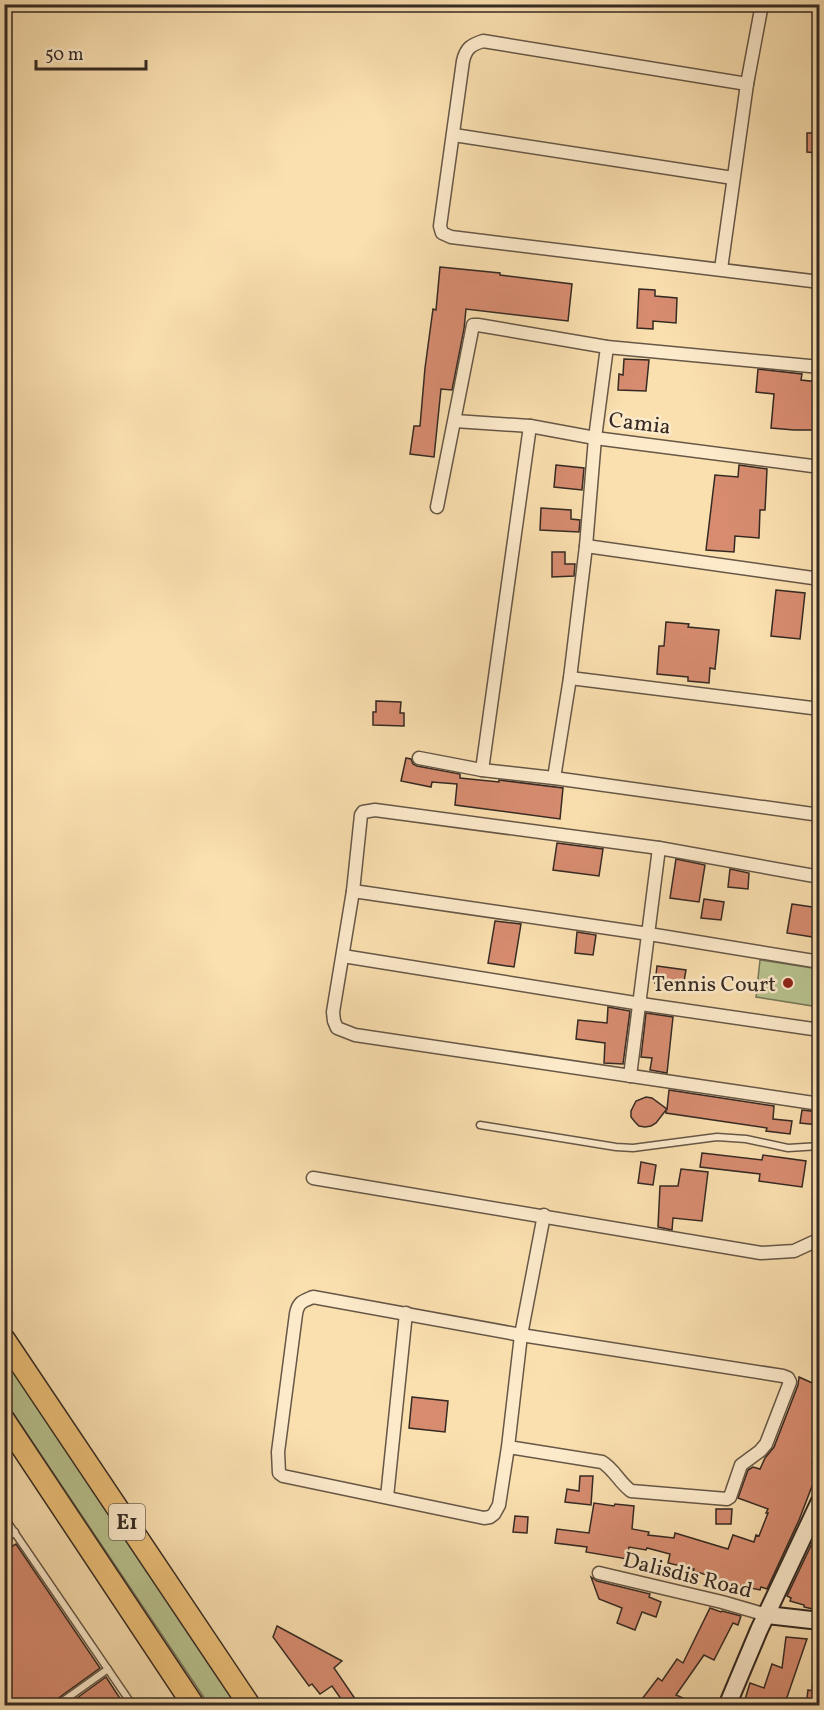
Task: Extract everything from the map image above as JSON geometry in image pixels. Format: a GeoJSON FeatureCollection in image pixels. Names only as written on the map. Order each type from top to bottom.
{"type":"FeatureCollection","features":[{"type":"Feature","properties":{"kind":"highway","name":"E1"},"geometry":{"type":"LineString","coordinates":[[4,1339],[250,1706]]}},
{"type":"Feature","properties":{"kind":"highway","name":"E1"},"geometry":{"type":"LineString","coordinates":[[4,1420],[194,1706]]}},
{"type":"Feature","properties":{"kind":"main road"},"geometry":{"type":"LineString","coordinates":[[727,1706],[759,1630],[819,1501]]}},
{"type":"Feature","properties":{"kind":"main road"},"geometry":{"type":"LineString","coordinates":[[767,1615],[819,1621]]}},
{"type":"Feature","properties":{"kind":"street"},"geometry":{"type":"LineString","coordinates":[[721,269],[747,84],[762,4]]}},
{"type":"Feature","properties":{"kind":"street"},"geometry":{"type":"LineString","coordinates":[[747,84],[483,41],[473,44],[466,49],[463,61],[440,226],[442,233],[451,237],[819,282]]}},
{"type":"Feature","properties":{"kind":"street"},"geometry":{"type":"LineString","coordinates":[[454,135],[733,178]]}},
{"type":"Feature","properties":{"kind":"street"},"geometry":{"type":"LineString","coordinates":[[437,507],[473,325],[607,347],[819,367]]}},
{"type":"Feature","properties":{"kind":"street"},"geometry":{"type":"LineString","coordinates":[[554,778],[570,678],[586,546],[595,438],[607,347]]}},
{"type":"Feature","properties":{"kind":"street","name":"Camia"},"geometry":{"type":"LineString","coordinates":[[455,421],[530,426],[595,438],[819,467]]}},
{"type":"Feature","properties":{"kind":"street"},"geometry":{"type":"LineString","coordinates":[[482,770],[530,426]]}},
{"type":"Feature","properties":{"kind":"street"},"geometry":{"type":"LineString","coordinates":[[586,546],[819,579]]}},
{"type":"Feature","properties":{"kind":"street"},"geometry":{"type":"LineString","coordinates":[[570,678],[819,710]]}},
{"type":"Feature","properties":{"kind":"street"},"geometry":{"type":"LineString","coordinates":[[419,758],[482,770],[819,815]]}},
{"type":"Feature","properties":{"kind":"street"},"geometry":{"type":"LineString","coordinates":[[819,877],[659,848],[368,810],[361,815],[353,891],[333,1012],[337,1028],[343,1032],[366,1037],[819,1104]]}},
{"type":"Feature","properties":{"kind":"street"},"geometry":{"type":"LineString","coordinates":[[630,1076],[659,848]]}},
{"type":"Feature","properties":{"kind":"street"},"geometry":{"type":"LineString","coordinates":[[353,891],[649,934],[819,962]]}},
{"type":"Feature","properties":{"kind":"street"},"geometry":{"type":"LineString","coordinates":[[343,956],[640,1004],[819,1030]]}},
{"type":"Feature","properties":{"kind":"street"},"geometry":{"type":"LineString","coordinates":[[313,1178],[761,1253],[794,1251],[819,1239]]}},
{"type":"Feature","properties":{"kind":"street"},"geometry":{"type":"LineString","coordinates":[[508,1447],[602,1462],[610,1467],[622,1484],[631,1491],[727,1499],[730,1497],[741,1465],[766,1444],[790,1382],[783,1376],[521,1335],[313,1297],[298,1305],[278,1452],[279,1473],[283,1476],[484,1518],[494,1514],[499,1505],[521,1335],[544,1215]]}},
{"type":"Feature","properties":{"kind":"street"},"geometry":{"type":"LineString","coordinates":[[387,1497],[406,1313]]}},
{"type":"Feature","properties":{"kind":"street","name":"Dalisdis Road"},"geometry":{"type":"LineString","coordinates":[[599,1573],[767,1615]]}},
{"type":"Feature","properties":{"kind":"lane"},"geometry":{"type":"LineString","coordinates":[[480,1125],[616,1147],[633,1148],[717,1137],[746,1139],[788,1148],[819,1146]]}},
{"type":"Feature","properties":{"kind":"lane"},"geometry":{"type":"LineString","coordinates":[[4,1517],[133,1706]]}},
{"type":"Feature","properties":{"kind":"lane"},"geometry":{"type":"LineString","coordinates":[[4,1540],[15,1532]]}},
{"type":"Feature","properties":{"kind":"lane"},"geometry":{"type":"LineString","coordinates":[[56,1706],[108,1669]]}},
{"type":"Feature","properties":{"kind":"green space","name":"Tennis Court"},"geometry":{"type":"Polygon","coordinates":[[[760,960],[819,969],[819,1007],[756,997],[760,960]]]}},
{"type":"Feature","properties":{"kind":"green space"},"geometry":{"type":"Polygon","coordinates":[[[4,1352],[242,1705],[209,1705],[5,1401],[4,1352]]]}},
{"type":"Feature","properties":{"kind":"green space"},"geometry":{"type":"Polygon","coordinates":[[[814,1667],[819,1667],[819,1690],[812,1689],[814,1667]]]}},
{"type":"Feature","properties":{"kind":"building"},"geometry":{"type":"Polygon","coordinates":[[[807,133],[819,133],[819,153],[807,152],[807,133]]]}},
{"type":"Feature","properties":{"kind":"building"},"geometry":{"type":"Polygon","coordinates":[[[440,267],[572,284],[568,321],[466,309],[452,390],[441,389],[434,457],[410,454],[414,426],[420,426],[425,368],[433,309],[436,310],[440,267]]]}},
{"type":"Feature","properties":{"kind":"building"},"geometry":{"type":"Polygon","coordinates":[[[639,289],[655,290],[655,296],[677,298],[676,323],[653,321],[653,329],[637,328],[639,289]]]}},
{"type":"Feature","properties":{"kind":"building"},"geometry":{"type":"Polygon","coordinates":[[[624,359],[649,360],[646,391],[618,390],[619,374],[623,375],[624,359]]]}},
{"type":"Feature","properties":{"kind":"building"},"geometry":{"type":"Polygon","coordinates":[[[758,369],[802,374],[801,380],[819,382],[819,430],[771,428],[774,394],[756,392],[758,369]]]}},
{"type":"Feature","properties":{"kind":"building"},"geometry":{"type":"Polygon","coordinates":[[[556,465],[584,468],[582,490],[554,487],[556,465]]]}},
{"type":"Feature","properties":{"kind":"building"},"geometry":{"type":"Polygon","coordinates":[[[739,465],[767,469],[765,510],[760,510],[759,538],[735,536],[734,552],[706,550],[715,475],[738,477],[739,465]]]}},
{"type":"Feature","properties":{"kind":"building"},"geometry":{"type":"Polygon","coordinates":[[[541,508],[571,510],[571,519],[580,520],[579,532],[540,530],[541,508]]]}},
{"type":"Feature","properties":{"kind":"building"},"geometry":{"type":"Polygon","coordinates":[[[552,552],[565,552],[565,564],[575,564],[574,576],[552,577],[552,552]]]}},
{"type":"Feature","properties":{"kind":"building"},"geometry":{"type":"Polygon","coordinates":[[[776,590],[805,593],[800,639],[771,636],[776,590]]]}},
{"type":"Feature","properties":{"kind":"building"},"geometry":{"type":"Polygon","coordinates":[[[666,622],[719,630],[715,669],[710,668],[709,683],[688,681],[688,677],[657,674],[659,646],[664,646],[666,622]]]}},
{"type":"Feature","properties":{"kind":"building"},"geometry":{"type":"Polygon","coordinates":[[[376,701],[401,702],[400,713],[404,713],[404,726],[373,725],[376,701]]]}},
{"type":"Feature","properties":{"kind":"building"},"geometry":{"type":"Polygon","coordinates":[[[406,758],[411,759],[417,766],[460,774],[460,778],[563,788],[560,819],[455,805],[457,784],[432,782],[431,787],[401,781],[406,758]]]}},
{"type":"Feature","properties":{"kind":"building"},"geometry":{"type":"Polygon","coordinates":[[[557,843],[603,849],[599,876],[553,870],[557,843]]]}},
{"type":"Feature","properties":{"kind":"building"},"geometry":{"type":"Polygon","coordinates":[[[676,859],[705,865],[699,902],[670,898],[676,859]]]}},
{"type":"Feature","properties":{"kind":"building"},"geometry":{"type":"Polygon","coordinates":[[[730,869],[749,873],[748,889],[728,887],[730,869]]]}},
{"type":"Feature","properties":{"kind":"building"},"geometry":{"type":"Polygon","coordinates":[[[704,899],[724,902],[721,920],[701,918],[704,899]]]}},
{"type":"Feature","properties":{"kind":"building"},"geometry":{"type":"Polygon","coordinates":[[[792,904],[819,908],[819,938],[787,933],[792,904]]]}},
{"type":"Feature","properties":{"kind":"building"},"geometry":{"type":"Polygon","coordinates":[[[495,921],[521,924],[514,967],[488,963],[495,921]]]}},
{"type":"Feature","properties":{"kind":"building"},"geometry":{"type":"Polygon","coordinates":[[[577,932],[596,935],[593,955],[575,953],[577,932]]]}},
{"type":"Feature","properties":{"kind":"building"},"geometry":{"type":"Polygon","coordinates":[[[657,966],[686,970],[683,987],[655,983],[657,966]]]}},
{"type":"Feature","properties":{"kind":"building"},"geometry":{"type":"Polygon","coordinates":[[[608,1007],[630,1011],[623,1064],[604,1063],[605,1043],[576,1039],[578,1020],[607,1023],[608,1007]]]}},
{"type":"Feature","properties":{"kind":"building"},"geometry":{"type":"Polygon","coordinates":[[[646,1013],[673,1017],[667,1073],[650,1070],[652,1058],[641,1057],[646,1013]]]}},
{"type":"Feature","properties":{"kind":"building"},"geometry":{"type":"Polygon","coordinates":[[[669,1090],[774,1106],[773,1119],[792,1121],[790,1134],[766,1131],[767,1128],[666,1113],[666,1110],[651,1126],[639,1126],[631,1117],[636,1101],[646,1097],[652,1098],[667,1109],[669,1090]]]}},
{"type":"Feature","properties":{"kind":"building"},"geometry":{"type":"Polygon","coordinates":[[[802,1110],[819,1112],[819,1125],[800,1123],[802,1110]]]}},
{"type":"Feature","properties":{"kind":"building"},"geometry":{"type":"Polygon","coordinates":[[[702,1153],[762,1160],[763,1155],[806,1161],[802,1187],[759,1181],[760,1174],[700,1167],[702,1153]]]}},
{"type":"Feature","properties":{"kind":"building"},"geometry":{"type":"Polygon","coordinates":[[[641,1162],[656,1165],[653,1185],[638,1183],[641,1162]]]}},
{"type":"Feature","properties":{"kind":"building"},"geometry":{"type":"Polygon","coordinates":[[[681,1169],[708,1172],[702,1221],[673,1218],[672,1230],[658,1227],[660,1186],[678,1186],[681,1169]]]}},
{"type":"Feature","properties":{"kind":"building"},"geometry":{"type":"Polygon","coordinates":[[[799,1377],[819,1386],[819,1447],[812,1464],[819,1468],[799,1520],[767,1589],[761,1587],[760,1590],[711,1580],[711,1576],[693,1571],[694,1569],[668,1563],[670,1554],[647,1548],[646,1550],[629,1547],[627,1559],[586,1552],[587,1547],[555,1543],[557,1529],[589,1533],[594,1503],[634,1506],[632,1529],[649,1532],[648,1535],[674,1538],[675,1533],[728,1549],[733,1535],[754,1542],[756,1535],[759,1536],[768,1509],[738,1498],[748,1470],[753,1467],[760,1469],[774,1447],[799,1377]]]}},
{"type":"Feature","properties":{"kind":"building"},"geometry":{"type":"Polygon","coordinates":[[[412,1397],[448,1401],[445,1432],[409,1428],[412,1397]]]}},
{"type":"Feature","properties":{"kind":"building"},"geometry":{"type":"Polygon","coordinates":[[[580,1476],[593,1476],[591,1505],[565,1502],[567,1489],[579,1491],[580,1476]]]}},
{"type":"Feature","properties":{"kind":"building"},"geometry":{"type":"Polygon","coordinates":[[[716,1509],[732,1509],[731,1524],[716,1524],[716,1509]]]}},
{"type":"Feature","properties":{"kind":"building"},"geometry":{"type":"Polygon","coordinates":[[[515,1516],[528,1517],[527,1533],[513,1532],[515,1516]]]}},
{"type":"Feature","properties":{"kind":"building"},"geometry":{"type":"Polygon","coordinates":[[[816,1535],[819,1537],[817,1610],[790,1601],[791,1598],[787,1596],[816,1535]]]}},
{"type":"Feature","properties":{"kind":"building"},"geometry":{"type":"Polygon","coordinates":[[[16,1544],[100,1668],[53,1702],[51,1706],[11,1706],[4,1695],[4,1551],[16,1544]]]}},
{"type":"Feature","properties":{"kind":"building"},"geometry":{"type":"Polygon","coordinates":[[[591,1577],[597,1581],[650,1594],[649,1597],[661,1602],[656,1617],[642,1612],[635,1630],[617,1623],[622,1608],[599,1599],[591,1577]]]}},
{"type":"Feature","properties":{"kind":"building"},"geometry":{"type":"Polygon","coordinates":[[[710,1608],[741,1616],[738,1625],[733,1623],[714,1660],[704,1655],[676,1695],[701,1706],[647,1706],[642,1699],[658,1678],[662,1681],[677,1659],[683,1663],[710,1608]]]}},
{"type":"Feature","properties":{"kind":"building"},"geometry":{"type":"Polygon","coordinates":[[[277,1626],[342,1661],[334,1668],[360,1706],[346,1706],[332,1686],[320,1694],[312,1684],[309,1686],[273,1637],[277,1626]]]}},
{"type":"Feature","properties":{"kind":"building"},"geometry":{"type":"Polygon","coordinates":[[[786,1637],[807,1639],[784,1706],[743,1706],[750,1683],[764,1688],[772,1664],[782,1668],[786,1637]]]}},
{"type":"Feature","properties":{"kind":"building"},"geometry":{"type":"Polygon","coordinates":[[[106,1677],[125,1706],[66,1706],[106,1677]]]}},
{"type":"Feature","properties":{"kind":"building"},"geometry":{"type":"Polygon","coordinates":[[[808,1690],[819,1692],[819,1706],[806,1706],[808,1690]]]}},
{"type":"Feature","properties":{"kind":"place","name":"Tennis Court"},"geometry":{"type":"Point","coordinates":[788,983]}}]}
